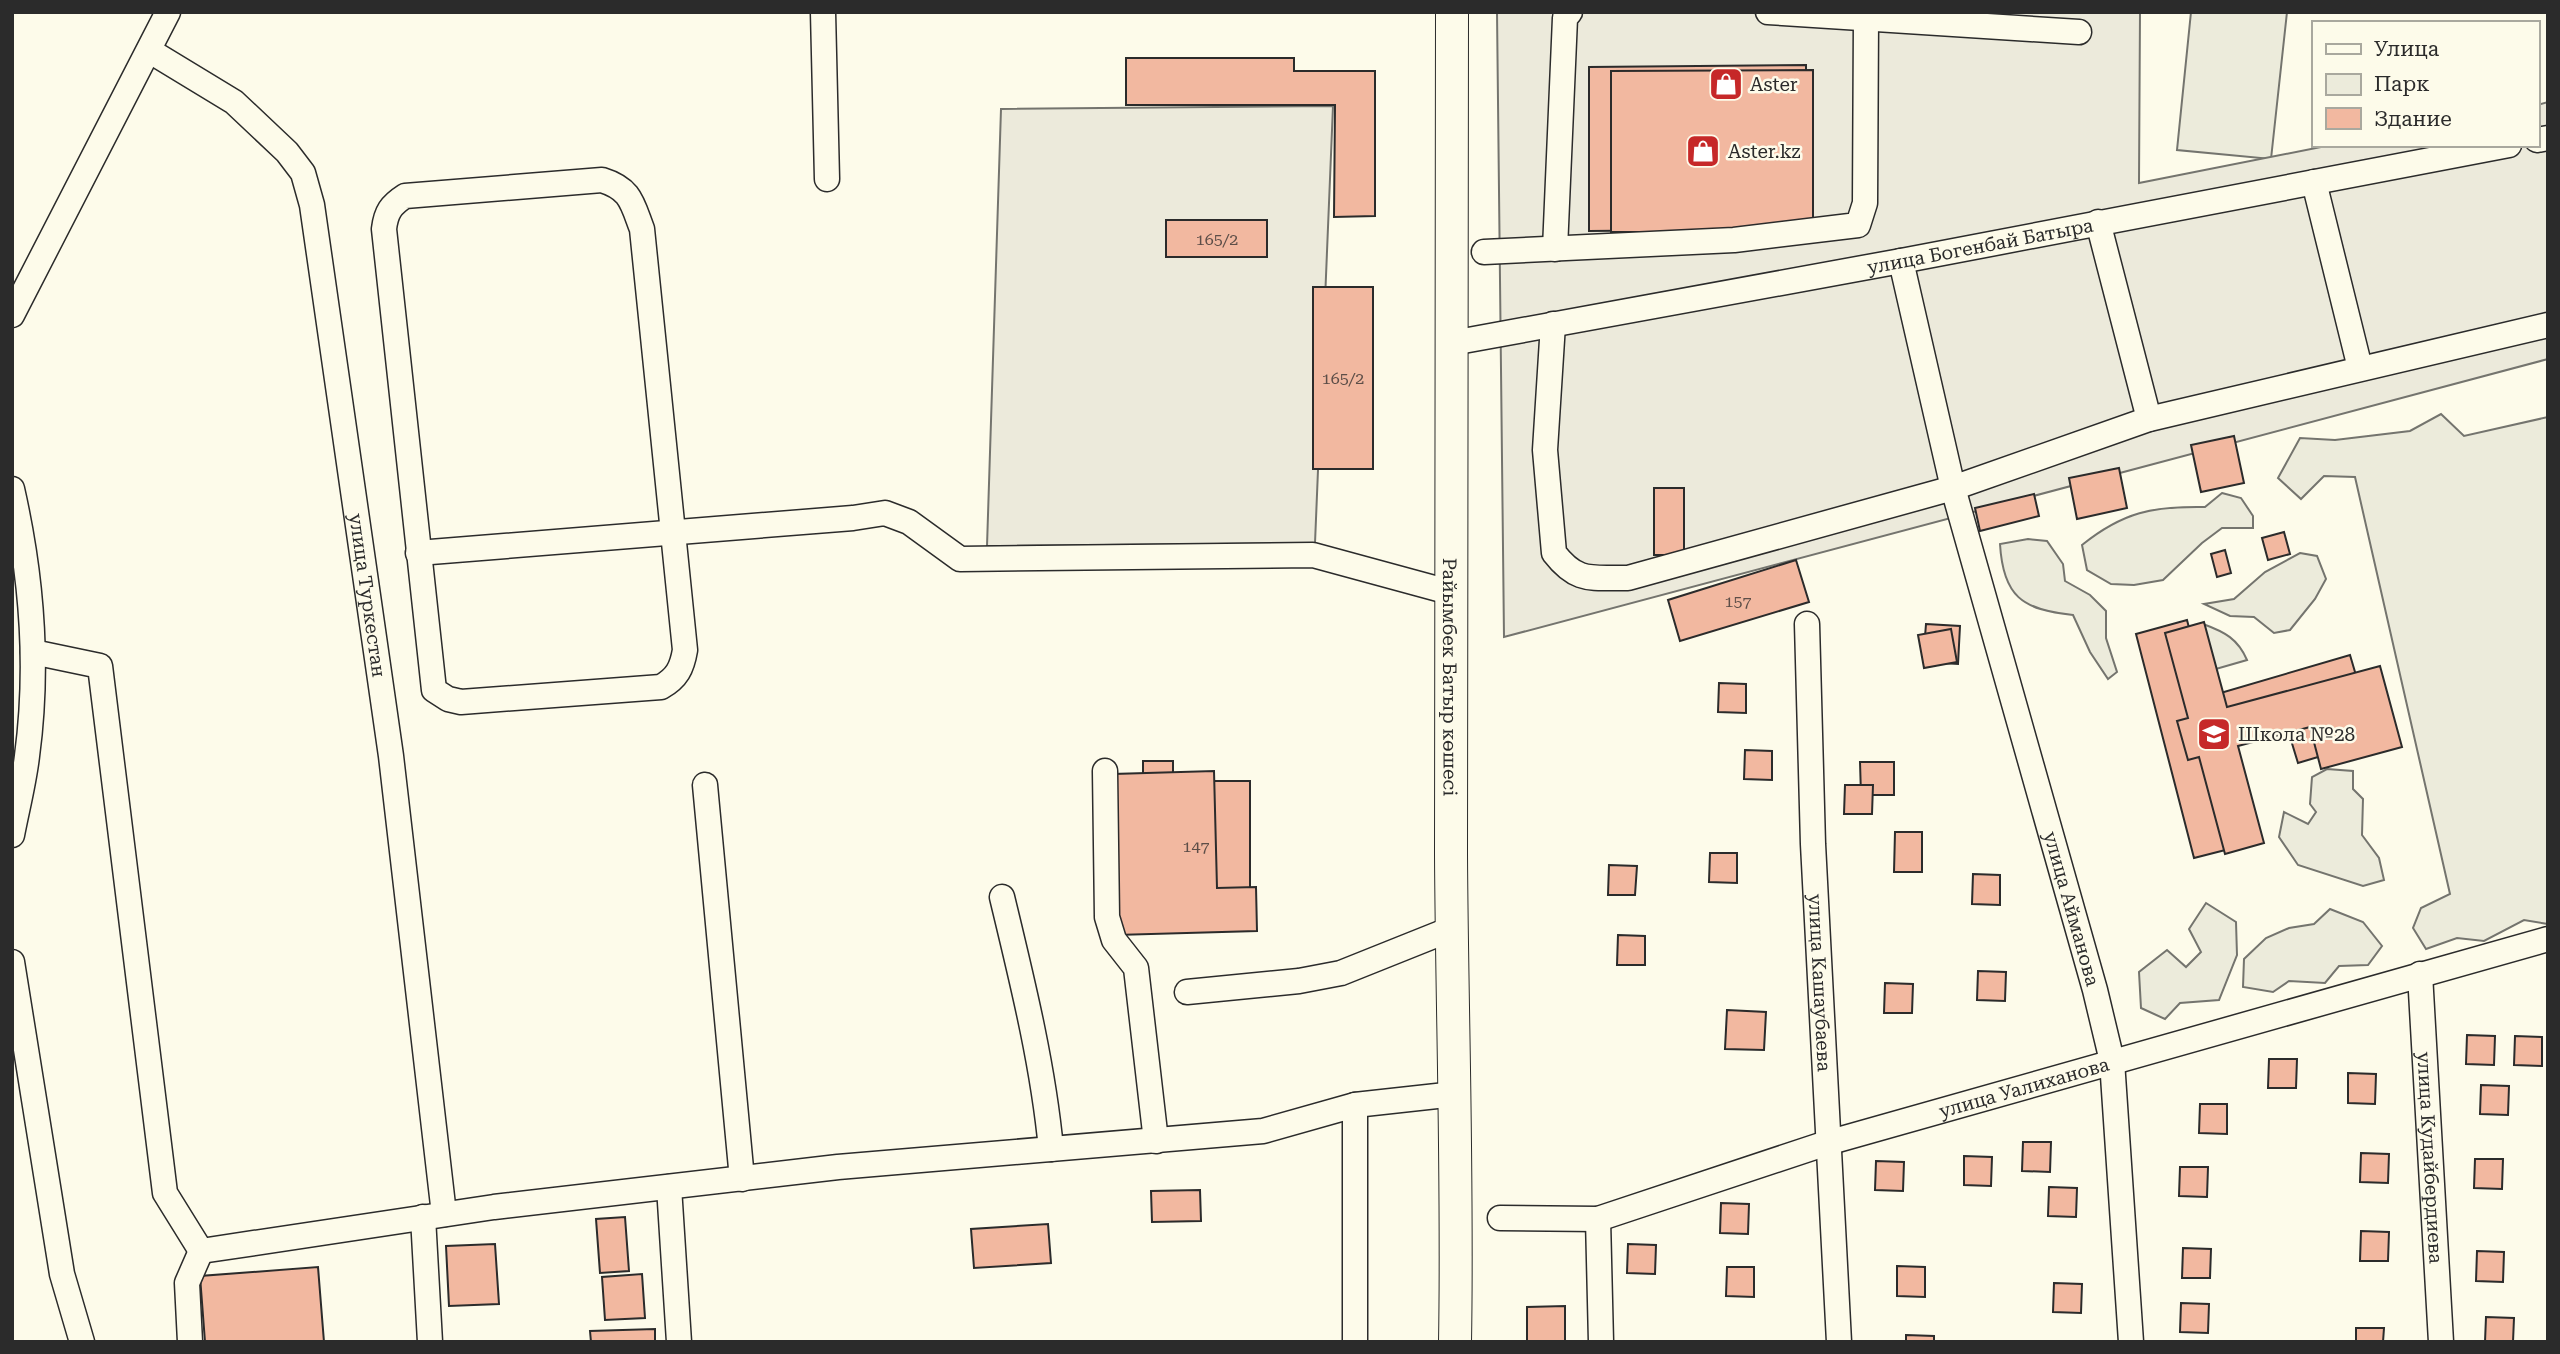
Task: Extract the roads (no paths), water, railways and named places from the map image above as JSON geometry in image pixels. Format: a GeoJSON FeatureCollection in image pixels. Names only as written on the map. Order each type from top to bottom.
{"type":"FeatureCollection","features":[{"type":"Feature","properties":{"kind":"main road","name":"Райымбек Батыр көшесі"},"geometry":{"type":"LineString","coordinates":[[1452,12],[1449,592],[1455,1342]]}},
{"type":"Feature","properties":{"kind":"street"},"geometry":{"type":"LineString","coordinates":[[12,315],[168,12]]}},
{"type":"Feature","properties":{"kind":"street"},"geometry":{"type":"LineString","coordinates":[[823,12],[827,179]]}},
{"type":"Feature","properties":{"kind":"street"},"geometry":{"type":"LineString","coordinates":[[1555,249],[1565,18],[1570,12]]}},
{"type":"Feature","properties":{"kind":"street"},"geometry":{"type":"LineString","coordinates":[[1768,12],[2079,32]]}},
{"type":"Feature","properties":{"kind":"street"},"geometry":{"type":"LineString","coordinates":[[1483,252],[1734,240],[1858,225],[1865,203],[1866,18]]}},
{"type":"Feature","properties":{"kind":"street","name":"улица Туркестан"},"geometry":{"type":"LineString","coordinates":[[150,51],[234,102],[287,152],[303,173],[312,205],[391,756],[433,1216],[430,1342]]}},
{"type":"Feature","properties":{"kind":"street","name":"улица Богенбай Батыра"},"geometry":{"type":"LineString","coordinates":[[1452,343],[2498,147]]}},
{"type":"Feature","properties":{"kind":"street"},"geometry":{"type":"LineString","coordinates":[[602,180],[616,184],[629,195],[642,229],[672,533],[685,650],[682,666],[674,680],[662,687],[461,702],[449,699],[434,690],[384,229],[385,214],[393,204],[405,196],[602,180]]}},
{"type":"Feature","properties":{"kind":"street"},"geometry":{"type":"LineString","coordinates":[[2314,182],[2360,368]]}},
{"type":"Feature","properties":{"kind":"street"},"geometry":{"type":"LineString","coordinates":[[2098,222],[2149,419]]}},
{"type":"Feature","properties":{"kind":"street","name":"улица Айманова"},"geometry":{"type":"LineString","coordinates":[[1901,261],[1953,488],[2095,990],[2112,1061],[2131,1342]]}},
{"type":"Feature","properties":{"kind":"street"},"geometry":{"type":"LineString","coordinates":[[1553,324],[1545,450],[1553,553],[1563,565],[1579,576],[1628,578],[1953,488],[2149,419],[2548,325]]}},
{"type":"Feature","properties":{"kind":"street"},"geometry":{"type":"LineString","coordinates":[[12,489],[24,544],[33,629],[33,652],[22,698],[27,757],[12,835]]}},
{"type":"Feature","properties":{"kind":"street"},"geometry":{"type":"LineString","coordinates":[[418,553],[853,518],[885,513],[909,522],[960,559],[1313,555],[1449,592]]}},
{"type":"Feature","properties":{"kind":"street","name":"улица Кашаубаева"},"geometry":{"type":"LineString","coordinates":[[1807,624],[1813,845],[1839,1342]]}},
{"type":"Feature","properties":{"kind":"street"},"geometry":{"type":"LineString","coordinates":[[33,652],[100,666],[165,1193],[201,1251]]}},
{"type":"Feature","properties":{"kind":"street"},"geometry":{"type":"LineString","coordinates":[[1105,771],[1107,917],[1114,940],[1136,968],[1156,1141]]}},
{"type":"Feature","properties":{"kind":"street"},"geometry":{"type":"LineString","coordinates":[[705,785],[742,1179]]}},
{"type":"Feature","properties":{"kind":"street"},"geometry":{"type":"LineString","coordinates":[[1002,897],[1027,1000],[1051,1149]]}},
{"type":"Feature","properties":{"kind":"street"},"geometry":{"type":"LineString","coordinates":[[1186,992],[1299,981],[1341,973],[1451,929]]}},
{"type":"Feature","properties":{"kind":"street","name":"улица Уалиханова"},"geometry":{"type":"LineString","coordinates":[[1500,1218],[1598,1219],[1827,1143],[2548,940]]}},
{"type":"Feature","properties":{"kind":"street"},"geometry":{"type":"LineString","coordinates":[[12,962],[62,1274],[82,1342]]}},
{"type":"Feature","properties":{"kind":"street","name":"улица Кудайбердиева"},"geometry":{"type":"LineString","coordinates":[[2420,974],[2441,1342]]}},
{"type":"Feature","properties":{"kind":"street"},"geometry":{"type":"LineString","coordinates":[[201,1251],[433,1216],[838,1167],[1263,1131],[1354,1105],[1455,1094]]}},
{"type":"Feature","properties":{"kind":"street"},"geometry":{"type":"LineString","coordinates":[[1354,1105],[1354,1342]]}},
{"type":"Feature","properties":{"kind":"street"},"geometry":{"type":"LineString","coordinates":[[669,1187],[679,1342]]}},
{"type":"Feature","properties":{"kind":"street"},"geometry":{"type":"LineString","coordinates":[[1598,1219],[1601,1342]]}},
{"type":"Feature","properties":{"kind":"street"},"geometry":{"type":"LineString","coordinates":[[190,1342],[187,1283],[201,1251]]}},
{"type":"Feature","properties":{"kind":"place","name":"Aster"},"geometry":{"type":"Point","coordinates":[1726,84]}},
{"type":"Feature","properties":{"kind":"place","name":"Aster.kz"},"geometry":{"type":"Point","coordinates":[1703,151]}},
{"type":"Feature","properties":{"kind":"place","name":"Школа №28"},"geometry":{"type":"Point","coordinates":[2214,734]}}]}
